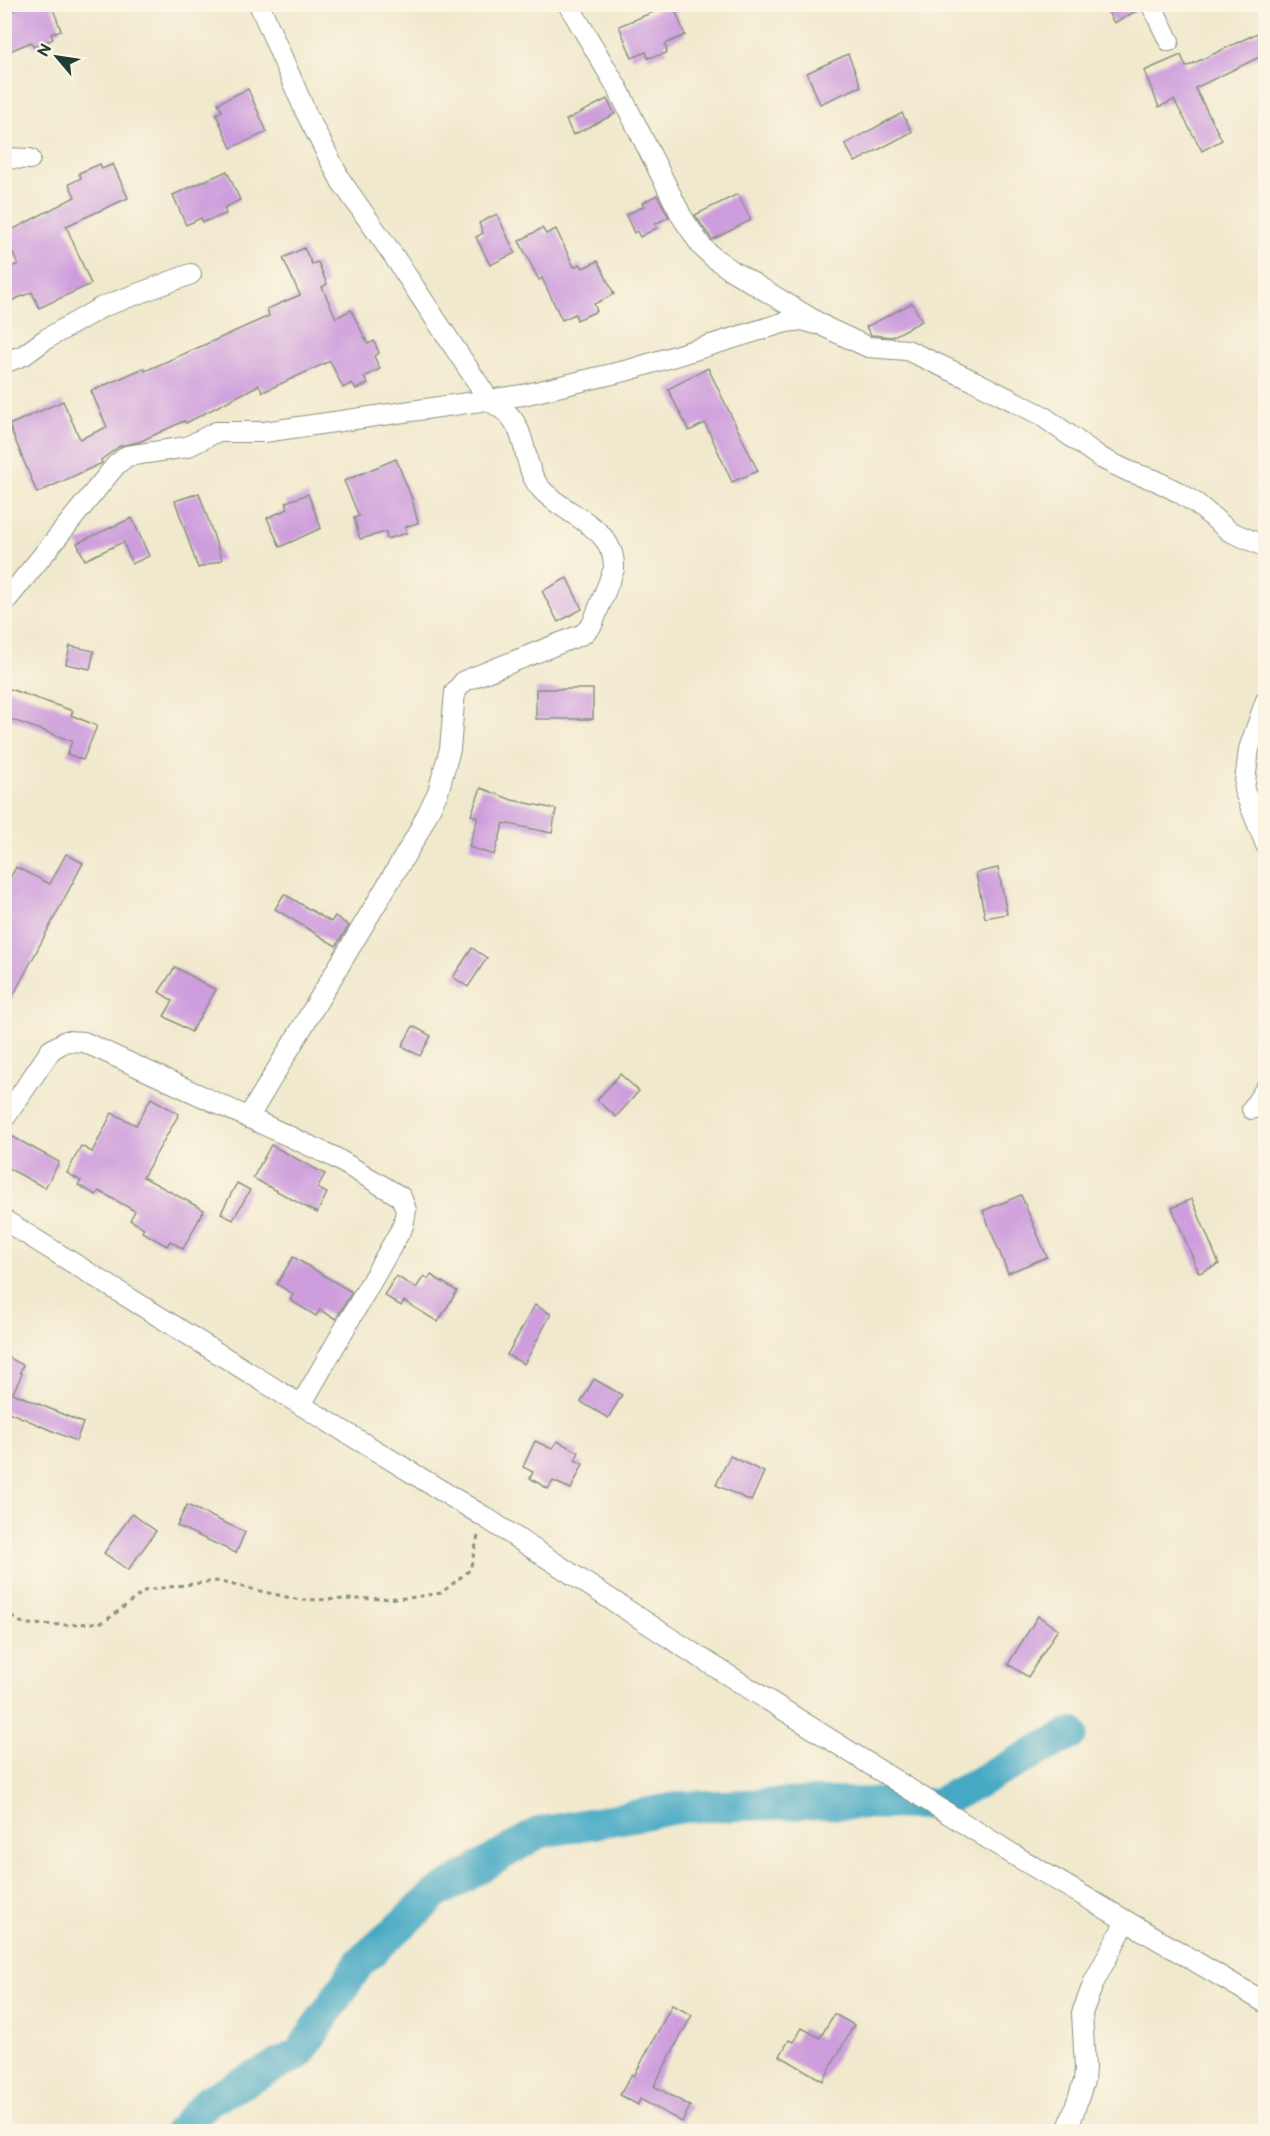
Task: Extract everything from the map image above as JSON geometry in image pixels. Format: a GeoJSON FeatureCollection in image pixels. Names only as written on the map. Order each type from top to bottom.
{"type":"FeatureCollection","features":[{"type":"Feature","properties":{"kind":"street"},"geometry":{"type":"LineString","coordinates":[[248,1118],[416,837],[438,792],[450,749],[455,692],[464,681],[583,634],[592,625],[614,569],[611,548],[598,531],[557,504],[540,489],[529,467],[522,440],[514,423],[508,414],[489,400],[341,181],[306,113],[259,4]]}},
{"type":"Feature","properties":{"kind":"street"},"geometry":{"type":"LineString","coordinates":[[568,4],[618,89],[682,217],[702,247],[731,270],[827,328],[867,347],[906,350],[1041,415],[1101,458],[1180,493],[1229,531],[1266,547]]}},
{"type":"Feature","properties":{"kind":"street"},"geometry":{"type":"LineString","coordinates":[[1151,4],[1169,41]]}},
{"type":"Feature","properties":{"kind":"street"},"geometry":{"type":"LineString","coordinates":[[4,158],[30,159]]}},
{"type":"Feature","properties":{"kind":"street"},"geometry":{"type":"LineString","coordinates":[[6,360],[102,307],[191,274]]}},
{"type":"Feature","properties":{"kind":"street"},"geometry":{"type":"LineString","coordinates":[[4,603],[116,465],[127,456],[187,447],[216,432],[264,432],[523,395],[629,370],[786,322],[802,320],[827,328]]}},
{"type":"Feature","properties":{"kind":"street"},"geometry":{"type":"LineString","coordinates":[[1266,700],[1249,748],[1244,790],[1266,844]]}},
{"type":"Feature","properties":{"kind":"street"},"geometry":{"type":"LineString","coordinates":[[4,1119],[51,1050],[66,1041],[84,1042],[334,1157],[401,1197],[406,1210],[403,1226],[302,1405]]}},
{"type":"Feature","properties":{"kind":"street"},"geometry":{"type":"LineString","coordinates":[[1252,1109],[1266,1088]]}},
{"type":"Feature","properties":{"kind":"street"},"geometry":{"type":"LineString","coordinates":[[4,1220],[483,1516],[723,1672],[1014,1855],[1266,2003]]}},
{"type":"Feature","properties":{"kind":"street"},"geometry":{"type":"LineString","coordinates":[[1066,2132],[1084,2081],[1082,2013],[1094,1982],[1126,1921]]}},
{"type":"Feature","properties":{"kind":"path"},"geometry":{"type":"LineString","coordinates":[[4,1612],[24,1624],[66,1625],[104,1622],[146,1590],[216,1581],[300,1600],[408,1598],[441,1593],[470,1570],[483,1516]]}},
{"type":"Feature","properties":{"kind":"building"},"geometry":{"type":"Polygon","coordinates":[[[29,4],[51,4],[61,30],[51,34],[53,39],[34,47],[31,42],[10,51],[4,37],[4,14],[29,4]]]}},
{"type":"Feature","properties":{"kind":"building"},"geometry":{"type":"Polygon","coordinates":[[[673,4],[685,35],[665,44],[667,53],[648,58],[646,52],[632,58],[619,26],[673,4]]]}},
{"type":"Feature","properties":{"kind":"building"},"geometry":{"type":"Polygon","coordinates":[[[1104,4],[1139,4],[1140,9],[1114,23],[1104,4]]]}},
{"type":"Feature","properties":{"kind":"building"},"geometry":{"type":"Polygon","coordinates":[[[1266,29],[1266,54],[1195,88],[1222,140],[1202,151],[1174,100],[1159,107],[1144,71],[1181,55],[1186,67],[1266,29]]]}},
{"type":"Feature","properties":{"kind":"building"},"geometry":{"type":"Polygon","coordinates":[[[848,54],[861,86],[820,104],[807,73],[848,54]]]}},
{"type":"Feature","properties":{"kind":"building"},"geometry":{"type":"Polygon","coordinates":[[[248,89],[267,132],[231,148],[216,114],[222,111],[218,103],[248,89]]]}},
{"type":"Feature","properties":{"kind":"building"},"geometry":{"type":"Polygon","coordinates":[[[607,99],[615,114],[573,135],[566,120],[607,99]]]}},
{"type":"Feature","properties":{"kind":"building"},"geometry":{"type":"Polygon","coordinates":[[[902,113],[912,132],[855,162],[845,144],[902,113]]]}},
{"type":"Feature","properties":{"kind":"building"},"geometry":{"type":"Polygon","coordinates":[[[100,164],[102,169],[113,164],[128,198],[66,226],[91,284],[39,308],[32,292],[4,304],[4,270],[18,264],[4,234],[75,197],[69,184],[81,178],[79,173],[100,164]]]}},
{"type":"Feature","properties":{"kind":"building"},"geometry":{"type":"Polygon","coordinates":[[[227,171],[240,200],[224,208],[226,214],[203,222],[201,218],[186,225],[173,195],[227,171]]]}},
{"type":"Feature","properties":{"kind":"building"},"geometry":{"type":"Polygon","coordinates":[[[738,194],[751,220],[712,240],[695,215],[738,194]]]}},
{"type":"Feature","properties":{"kind":"building"},"geometry":{"type":"Polygon","coordinates":[[[657,195],[669,217],[655,224],[657,228],[640,237],[637,231],[634,233],[626,215],[644,206],[642,203],[657,195]]]}},
{"type":"Feature","properties":{"kind":"building"},"geometry":{"type":"Polygon","coordinates":[[[497,214],[515,253],[490,265],[476,237],[483,233],[479,223],[497,214]]]}},
{"type":"Feature","properties":{"kind":"building"},"geometry":{"type":"Polygon","coordinates":[[[542,228],[546,234],[556,229],[574,267],[580,264],[583,268],[598,261],[614,294],[594,304],[597,311],[577,320],[575,314],[562,320],[542,278],[539,280],[519,241],[542,228]]]}},
{"type":"Feature","properties":{"kind":"building"},"geometry":{"type":"Polygon","coordinates":[[[304,248],[312,264],[318,262],[327,284],[322,287],[336,318],[351,310],[368,344],[374,341],[379,353],[374,356],[380,369],[364,377],[368,384],[356,389],[352,383],[343,388],[330,361],[263,392],[259,385],[186,423],[184,421],[139,442],[120,446],[101,460],[102,463],[37,493],[9,425],[63,401],[80,439],[107,427],[91,391],[144,368],[145,371],[269,316],[267,309],[300,295],[283,258],[304,248]]]}},
{"type":"Feature","properties":{"kind":"building"},"geometry":{"type":"Polygon","coordinates":[[[912,303],[922,321],[892,337],[871,335],[866,327],[912,303]]]}},
{"type":"Feature","properties":{"kind":"building"},"geometry":{"type":"Polygon","coordinates":[[[708,368],[758,471],[732,482],[705,423],[689,431],[668,389],[708,368]]]}},
{"type":"Feature","properties":{"kind":"building"},"geometry":{"type":"Polygon","coordinates":[[[396,459],[412,499],[418,523],[405,527],[407,533],[387,539],[386,532],[360,539],[354,518],[359,516],[344,481],[396,459]]]}},
{"type":"Feature","properties":{"kind":"building"},"geometry":{"type":"Polygon","coordinates":[[[199,493],[222,560],[198,568],[175,501],[199,493]]]}},
{"type":"Feature","properties":{"kind":"building"},"geometry":{"type":"Polygon","coordinates":[[[308,494],[321,528],[280,547],[267,518],[288,509],[286,502],[308,494]]]}},
{"type":"Feature","properties":{"kind":"building"},"geometry":{"type":"Polygon","coordinates":[[[132,518],[149,556],[132,564],[123,542],[85,560],[77,543],[132,518]]]}},
{"type":"Feature","properties":{"kind":"building"},"geometry":{"type":"Polygon","coordinates":[[[567,578],[582,609],[558,622],[542,591],[567,578]]]}},
{"type":"Feature","properties":{"kind":"building"},"geometry":{"type":"Polygon","coordinates":[[[70,646],[94,651],[90,669],[66,664],[70,646]]]}},
{"type":"Feature","properties":{"kind":"building"},"geometry":{"type":"Polygon","coordinates":[[[4,687],[73,711],[71,715],[97,726],[83,760],[67,754],[72,741],[4,717],[4,687]]]}},
{"type":"Feature","properties":{"kind":"building"},"geometry":{"type":"Polygon","coordinates":[[[536,689],[593,689],[593,719],[536,719],[536,689]]]}},
{"type":"Feature","properties":{"kind":"building"},"geometry":{"type":"Polygon","coordinates":[[[481,788],[512,800],[556,809],[552,833],[504,823],[494,855],[469,847],[478,817],[471,815],[481,788]]]}},
{"type":"Feature","properties":{"kind":"building"},"geometry":{"type":"Polygon","coordinates":[[[66,854],[83,863],[4,1013],[4,890],[16,867],[50,884],[66,854]]]}},
{"type":"Feature","properties":{"kind":"building"},"geometry":{"type":"Polygon","coordinates":[[[998,868],[1007,914],[985,918],[976,873],[998,868]]]}},
{"type":"Feature","properties":{"kind":"building"},"geometry":{"type":"Polygon","coordinates":[[[284,894],[331,922],[335,916],[349,926],[336,946],[275,909],[284,894]]]}},
{"type":"Feature","properties":{"kind":"building"},"geometry":{"type":"Polygon","coordinates":[[[472,948],[487,958],[468,987],[453,977],[472,948]]]}},
{"type":"Feature","properties":{"kind":"building"},"geometry":{"type":"Polygon","coordinates":[[[175,967],[216,990],[191,1032],[164,1016],[173,1001],[159,992],[175,967]]]}},
{"type":"Feature","properties":{"kind":"building"},"geometry":{"type":"Polygon","coordinates":[[[413,1026],[431,1036],[420,1056],[402,1046],[413,1026]]]}},
{"type":"Feature","properties":{"kind":"building"},"geometry":{"type":"Polygon","coordinates":[[[620,1074],[639,1091],[616,1117],[597,1100],[620,1074]]]}},
{"type":"Feature","properties":{"kind":"building"},"geometry":{"type":"Polygon","coordinates":[[[151,1098],[179,1114],[143,1177],[204,1210],[183,1249],[170,1241],[167,1246],[142,1232],[144,1228],[130,1220],[135,1211],[99,1191],[96,1195],[78,1185],[81,1181],[67,1173],[81,1146],[92,1152],[112,1113],[136,1125],[151,1098]]]}},
{"type":"Feature","properties":{"kind":"building"},"geometry":{"type":"Polygon","coordinates":[[[4,1132],[59,1162],[45,1188],[4,1166],[4,1132]]]}},
{"type":"Feature","properties":{"kind":"building"},"geometry":{"type":"Polygon","coordinates":[[[271,1145],[325,1174],[317,1188],[327,1193],[317,1213],[253,1178],[271,1145]]]}},
{"type":"Feature","properties":{"kind":"building"},"geometry":{"type":"Polygon","coordinates":[[[237,1183],[250,1190],[233,1220],[221,1213],[237,1183]]]}},
{"type":"Feature","properties":{"kind":"building"},"geometry":{"type":"Polygon","coordinates":[[[1021,1195],[1047,1257],[1008,1273],[983,1211],[1021,1195]]]}},
{"type":"Feature","properties":{"kind":"building"},"geometry":{"type":"Polygon","coordinates":[[[1192,1199],[1219,1264],[1199,1273],[1172,1208],[1192,1199]]]}},
{"type":"Feature","properties":{"kind":"building"},"geometry":{"type":"Polygon","coordinates":[[[293,1257],[352,1292],[336,1319],[320,1310],[316,1316],[290,1300],[293,1294],[277,1284],[293,1257]]]}},
{"type":"Feature","properties":{"kind":"building"},"geometry":{"type":"Polygon","coordinates":[[[431,1275],[457,1291],[438,1322],[404,1301],[401,1306],[384,1295],[396,1276],[416,1288],[424,1276],[428,1279],[431,1275]]]}},
{"type":"Feature","properties":{"kind":"building"},"geometry":{"type":"Polygon","coordinates":[[[535,1305],[551,1314],[524,1364],[507,1355],[535,1305]]]}},
{"type":"Feature","properties":{"kind":"building"},"geometry":{"type":"Polygon","coordinates":[[[4,1355],[23,1365],[20,1372],[22,1374],[13,1393],[83,1423],[76,1441],[4,1410],[4,1355]]]}},
{"type":"Feature","properties":{"kind":"building"},"geometry":{"type":"Polygon","coordinates":[[[594,1379],[622,1395],[608,1418],[581,1402],[594,1379]]]}},
{"type":"Feature","properties":{"kind":"building"},"geometry":{"type":"Polygon","coordinates":[[[535,1441],[552,1449],[557,1441],[579,1452],[575,1460],[583,1464],[571,1489],[553,1481],[548,1489],[530,1478],[533,1472],[523,1467],[535,1441]]]}},
{"type":"Feature","properties":{"kind":"building"},"geometry":{"type":"Polygon","coordinates":[[[730,1456],[764,1472],[751,1501],[716,1485],[730,1456]]]}},
{"type":"Feature","properties":{"kind":"building"},"geometry":{"type":"Polygon","coordinates":[[[187,1505],[245,1532],[236,1553],[177,1526],[187,1505]]]}},
{"type":"Feature","properties":{"kind":"building"},"geometry":{"type":"Polygon","coordinates":[[[132,1514],[156,1531],[128,1570],[104,1553],[132,1514]]]}},
{"type":"Feature","properties":{"kind":"building"},"geometry":{"type":"Polygon","coordinates":[[[1038,1616],[1058,1629],[1028,1677],[1008,1664],[1038,1616]]]}},
{"type":"Feature","properties":{"kind":"building"},"geometry":{"type":"Polygon","coordinates":[[[672,2005],[692,2015],[654,2086],[690,2106],[682,2122],[640,2099],[638,2105],[620,2095],[632,2074],[634,2076],[672,2005]]]}},
{"type":"Feature","properties":{"kind":"building"},"geometry":{"type":"Polygon","coordinates":[[[834,2014],[854,2025],[823,2081],[780,2056],[789,2040],[794,2042],[802,2028],[820,2038],[834,2014]]]}},
{"type":"Feature","properties":{"kind":"waterway"},"geometry":{"type":"LineString","coordinates":[[179,2132],[209,2100],[299,2054],[360,1962],[436,1894],[538,1833],[683,1807],[813,1803],[937,1804],[1072,1733]]}}]}
